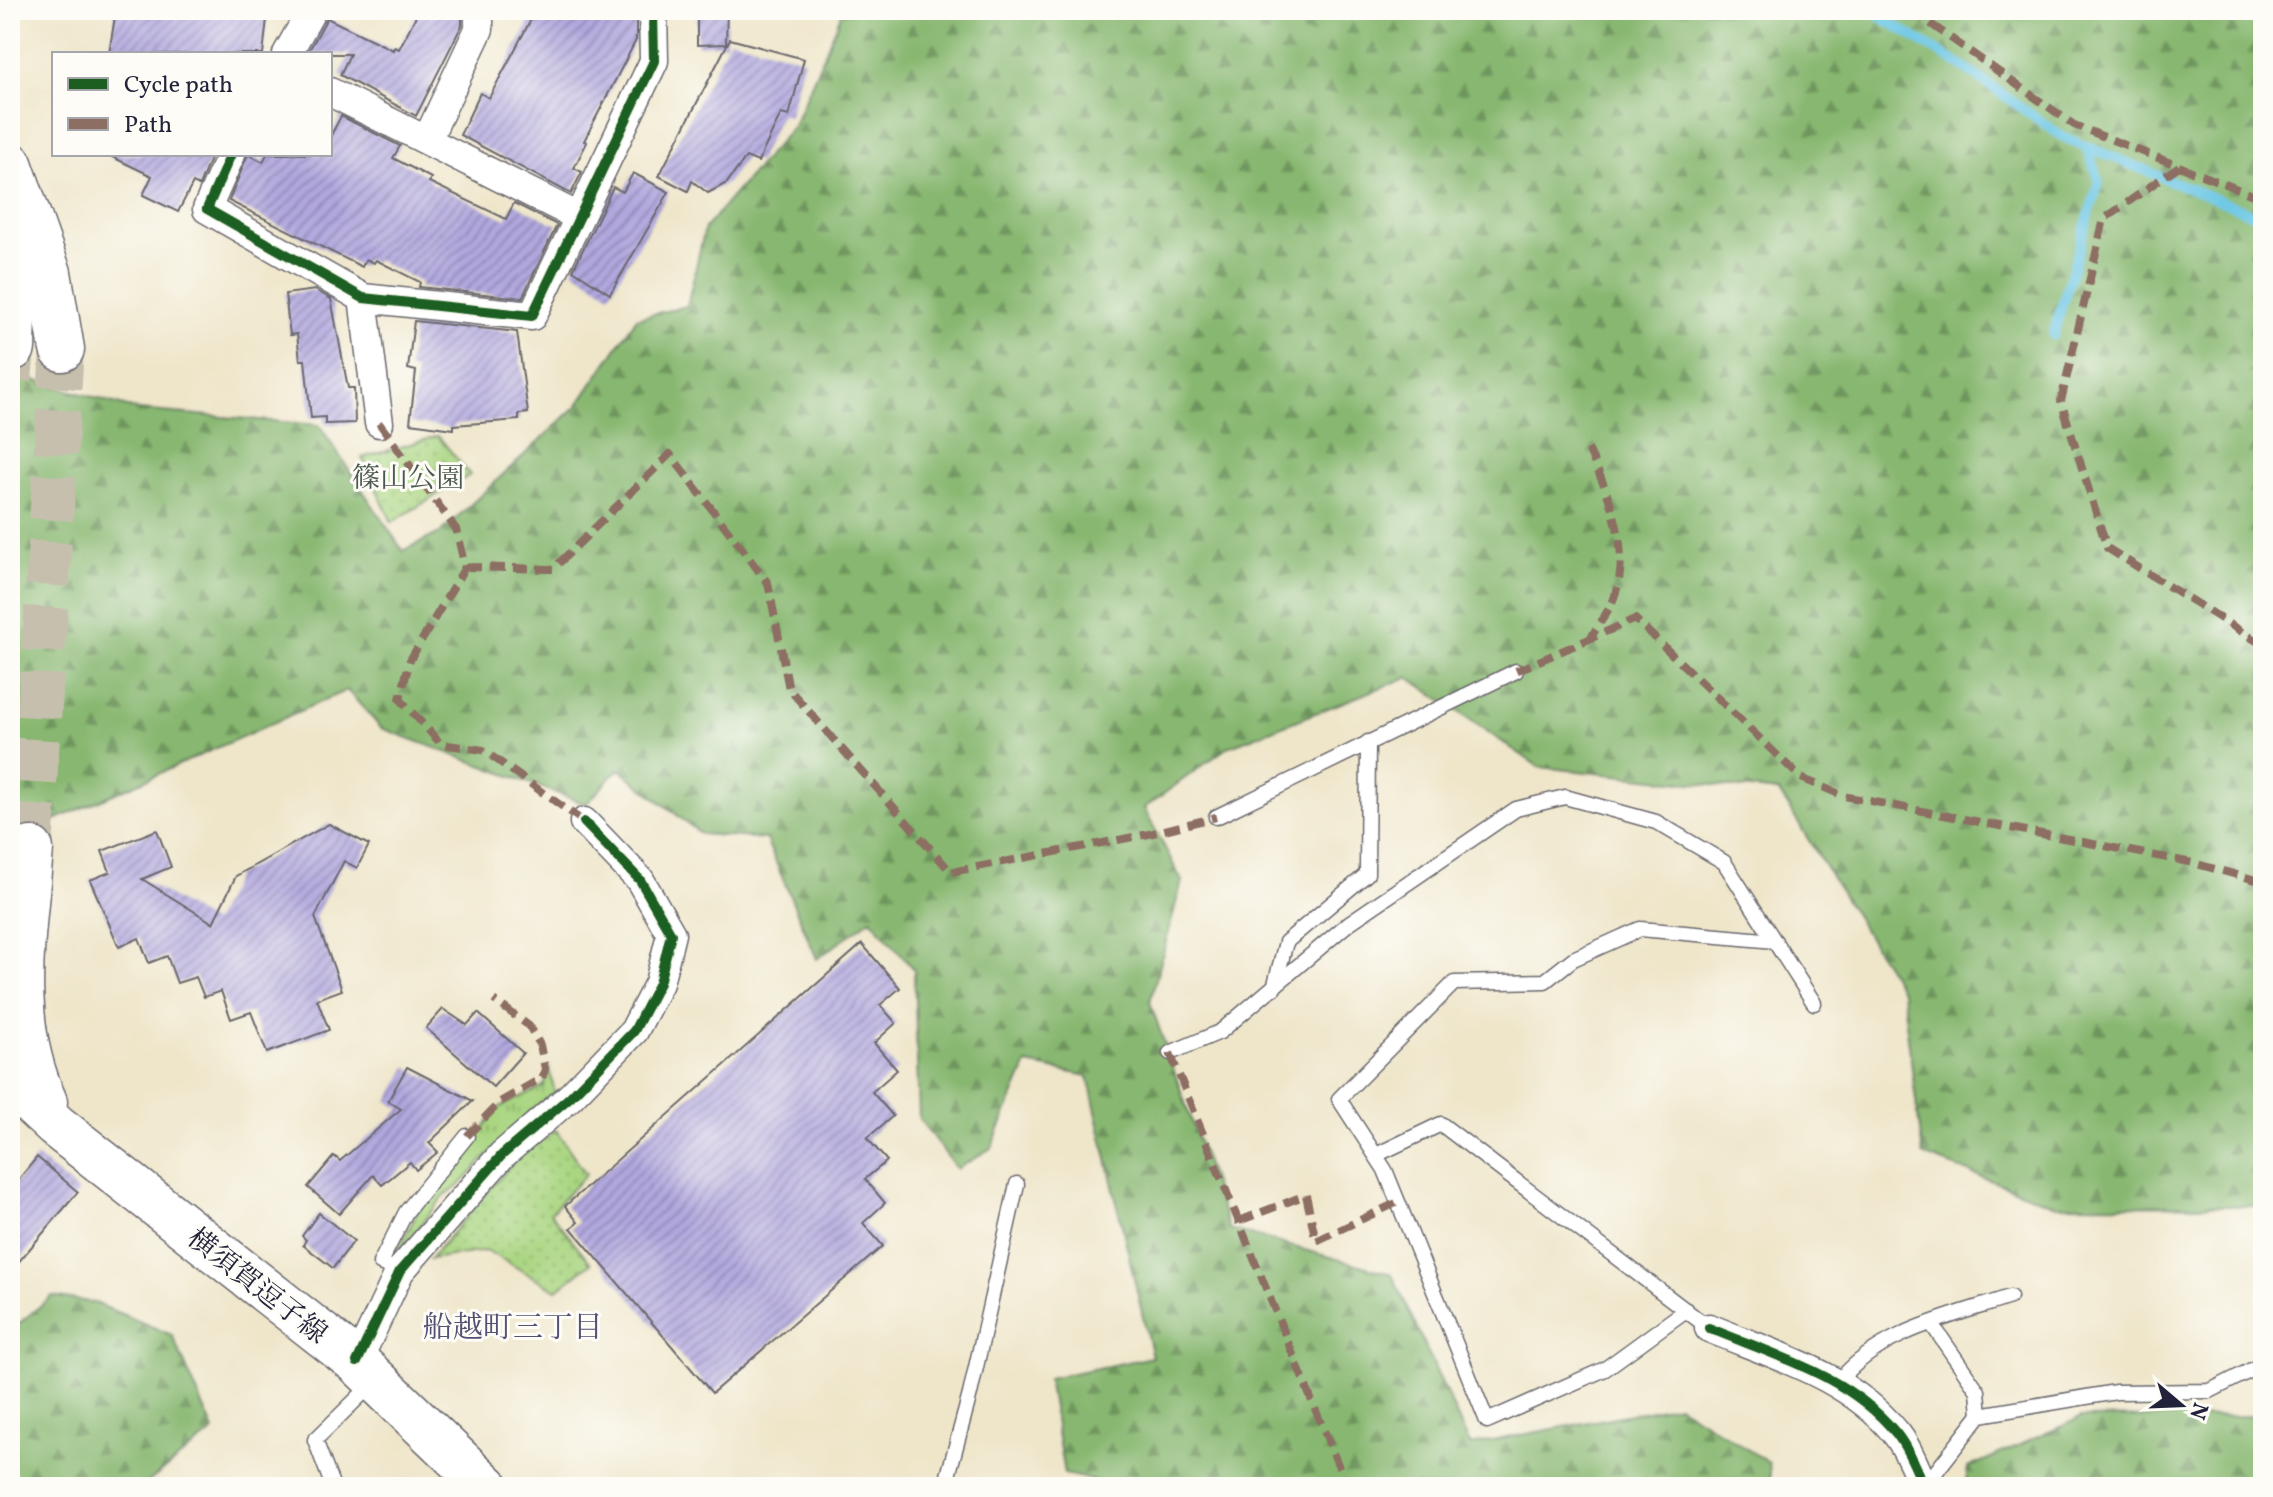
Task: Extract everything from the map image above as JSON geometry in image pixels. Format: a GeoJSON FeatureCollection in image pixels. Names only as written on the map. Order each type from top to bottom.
{"type":"FeatureCollection","features":[{"type":"Feature","properties":{"kind":"main road"},"geometry":{"type":"LineString","coordinates":[[10,164],[49,273],[62,349]]}},
{"type":"Feature","properties":{"kind":"main road"},"geometry":{"type":"LineString","coordinates":[[10,228],[15,277],[13,348]]}},
{"type":"Feature","properties":{"kind":"main road","name":"横須賀逗子線"},"geometry":{"type":"LineString","coordinates":[[31,849],[20,986],[22,1036],[31,1072],[56,1126]]}},
{"type":"Feature","properties":{"kind":"main road","name":"横須賀逗子線"},"geometry":{"type":"LineString","coordinates":[[10,1074],[30,1102],[56,1126],[367,1371],[487,1487]]}},
{"type":"Feature","properties":{"kind":"street"},"geometry":{"type":"LineString","coordinates":[[288,52],[312,10]]}},
{"type":"Feature","properties":{"kind":"street"},"geometry":{"type":"LineString","coordinates":[[427,140],[479,29],[479,10]]}},
{"type":"Feature","properties":{"kind":"street"},"geometry":{"type":"LineString","coordinates":[[230,156],[207,209],[363,298],[532,316],[654,61],[653,10]]}},
{"type":"Feature","properties":{"kind":"street"},"geometry":{"type":"LineString","coordinates":[[332,93],[579,217]]}},
{"type":"Feature","properties":{"kind":"street"},"geometry":{"type":"LineString","coordinates":[[363,298],[379,423]]}},
{"type":"Feature","properties":{"kind":"street"},"geometry":{"type":"LineString","coordinates":[[367,1371],[400,1271],[502,1155],[570,1097],[634,1031],[659,983],[671,934],[640,880],[584,822]]}},
{"type":"Feature","properties":{"kind":"street"},"geometry":{"type":"LineString","coordinates":[[1709,1328],[1838,1382],[1861,1396],[1898,1435],[1924,1487]]}},
{"type":"Feature","properties":{"kind":"lane"},"geometry":{"type":"LineString","coordinates":[[1216,817],[1516,671]]}},
{"type":"Feature","properties":{"kind":"lane"},"geometry":{"type":"LineString","coordinates":[[1274,988],[1286,942],[1367,874],[1368,742]]}},
{"type":"Feature","properties":{"kind":"lane"},"geometry":{"type":"LineString","coordinates":[[1170,1053],[1220,1032],[1349,923],[1516,809],[1565,797],[1656,822],[1724,862],[1814,1003]]}},
{"type":"Feature","properties":{"kind":"lane"},"geometry":{"type":"LineString","coordinates":[[1686,1310],[1605,1369],[1487,1421],[1385,1170],[1339,1099],[1454,983],[1545,981],[1573,959],[1640,929],[1775,941]]}},
{"type":"Feature","properties":{"kind":"lane"},"geometry":{"type":"LineString","coordinates":[[1376,1155],[1441,1124],[1709,1328]]}},
{"type":"Feature","properties":{"kind":"lane"},"geometry":{"type":"LineString","coordinates":[[400,1271],[380,1263],[406,1212],[467,1136]]}},
{"type":"Feature","properties":{"kind":"lane"},"geometry":{"type":"LineString","coordinates":[[945,1487],[970,1394],[1017,1184]]}},
{"type":"Feature","properties":{"kind":"lane"},"geometry":{"type":"LineString","coordinates":[[1838,1382],[1852,1365],[1895,1336],[2010,1297]]}},
{"type":"Feature","properties":{"kind":"lane"},"geometry":{"type":"LineString","coordinates":[[1924,1487],[1980,1415],[1978,1391],[1931,1323]]}},
{"type":"Feature","properties":{"kind":"lane"},"geometry":{"type":"LineString","coordinates":[[1980,1415],[2116,1392],[2210,1391],[2263,1364]]}},
{"type":"Feature","properties":{"kind":"lane"},"geometry":{"type":"LineString","coordinates":[[333,1487],[315,1440],[367,1371]]}},
{"type":"Feature","properties":{"kind":"green space"},"geometry":{"type":"Polygon","coordinates":[[[843,10],[2263,10],[2263,1206],[2056,1205],[1923,1155],[1902,991],[1779,792],[1539,767],[1408,677],[1228,747],[1144,808],[1182,881],[1150,1002],[1229,1229],[1392,1274],[1470,1445],[1678,1405],[1769,1463],[1771,1487],[1124,1487],[1064,1474],[1048,1378],[1152,1357],[1088,1076],[1027,1064],[991,1148],[957,1169],[919,1119],[914,970],[871,919],[817,959],[766,839],[701,834],[619,769],[586,804],[381,728],[347,690],[10,840],[10,373],[138,410],[319,425],[403,551],[440,533],[577,406],[637,318],[687,306],[705,228],[794,125],[843,10]]]}},
{"type":"Feature","properties":{"kind":"green space","name":"篠山公園"},"geometry":{"type":"Polygon","coordinates":[[[438,436],[470,475],[392,522],[362,458],[438,436]]]}},
{"type":"Feature","properties":{"kind":"green space"},"geometry":{"type":"Polygon","coordinates":[[[549,1068],[555,1093],[529,1112],[460,1185],[443,1197],[391,1262],[422,1204],[500,1107],[544,1086],[549,1068]]]}},
{"type":"Feature","properties":{"kind":"green space"},"geometry":{"type":"Polygon","coordinates":[[[556,1130],[586,1174],[550,1213],[591,1263],[557,1290],[487,1251],[430,1259],[516,1159],[556,1130]]]}},
{"type":"Feature","properties":{"kind":"green space"},"geometry":{"type":"Polygon","coordinates":[[[52,1296],[95,1303],[172,1335],[214,1431],[142,1487],[10,1487],[10,1331],[52,1296]]]}},
{"type":"Feature","properties":{"kind":"green space"},"geometry":{"type":"Polygon","coordinates":[[[2263,1416],[2263,1487],[1965,1487],[1968,1468],[2080,1418],[2263,1416]]]}},
{"type":"Feature","properties":{"kind":"building"},"geometry":{"type":"Polygon","coordinates":[[[116,10],[268,10],[263,52],[109,52],[116,10]]]}},
{"type":"Feature","properties":{"kind":"building"},"geometry":{"type":"Polygon","coordinates":[[[419,10],[462,10],[462,25],[416,116],[340,75],[350,54],[308,52],[327,18],[393,50],[394,47],[399,49],[419,10]]]}},
{"type":"Feature","properties":{"kind":"building"},"geometry":{"type":"Polygon","coordinates":[[[536,10],[616,10],[616,21],[636,21],[636,40],[584,141],[587,142],[574,168],[582,172],[571,194],[460,135],[480,93],[489,98],[536,10]]]}},
{"type":"Feature","properties":{"kind":"building"},"geometry":{"type":"Polygon","coordinates":[[[697,10],[727,10],[726,44],[697,45],[697,10]]]}},
{"type":"Feature","properties":{"kind":"building"},"geometry":{"type":"Polygon","coordinates":[[[730,39],[804,59],[789,116],[781,114],[758,162],[746,157],[727,183],[708,193],[692,181],[688,191],[659,176],[730,39]]]}},
{"type":"Feature","properties":{"kind":"building"},"geometry":{"type":"Polygon","coordinates":[[[341,116],[400,146],[393,158],[431,178],[429,182],[506,219],[514,203],[557,225],[522,298],[419,287],[420,282],[376,260],[374,263],[366,259],[362,267],[229,201],[247,156],[263,162],[266,156],[332,156],[332,133],[341,116]]]}},
{"type":"Feature","properties":{"kind":"building"},"geometry":{"type":"Polygon","coordinates":[[[110,156],[211,156],[199,186],[193,183],[178,212],[143,195],[152,176],[110,156]]]}},
{"type":"Feature","properties":{"kind":"building"},"geometry":{"type":"Polygon","coordinates":[[[633,173],[669,192],[610,294],[573,270],[613,187],[623,192],[633,173]]]}},
{"type":"Feature","properties":{"kind":"building"},"geometry":{"type":"Polygon","coordinates":[[[315,290],[331,299],[348,388],[354,388],[355,423],[325,424],[325,417],[311,418],[305,360],[300,360],[297,334],[290,335],[285,294],[315,290]]]}},
{"type":"Feature","properties":{"kind":"building"},"geometry":{"type":"Polygon","coordinates":[[[414,321],[517,332],[528,413],[519,414],[519,420],[454,425],[454,429],[410,423],[416,371],[408,369],[414,321]]]}},
{"type":"Feature","properties":{"kind":"building"},"geometry":{"type":"Polygon","coordinates":[[[329,824],[369,845],[357,868],[344,861],[315,917],[342,990],[317,999],[329,1030],[267,1053],[251,1012],[231,1019],[221,991],[204,997],[196,977],[177,983],[167,956],[149,963],[139,938],[119,947],[90,880],[110,872],[102,851],[157,830],[171,867],[142,879],[213,923],[236,876],[329,824]]]}},
{"type":"Feature","properties":{"kind":"building"},"geometry":{"type":"Polygon","coordinates":[[[862,944],[900,988],[880,1005],[896,1023],[874,1043],[897,1070],[872,1092],[893,1116],[867,1138],[887,1161],[865,1179],[885,1203],[863,1223],[883,1246],[712,1393],[571,1228],[578,1222],[565,1206],[862,944]]]}},
{"type":"Feature","properties":{"kind":"building"},"geometry":{"type":"Polygon","coordinates":[[[443,1009],[467,1025],[478,1013],[523,1053],[493,1087],[426,1028],[443,1009]]]}},
{"type":"Feature","properties":{"kind":"building"},"geometry":{"type":"Polygon","coordinates":[[[407,1067],[473,1101],[429,1143],[438,1152],[416,1170],[410,1162],[382,1185],[373,1175],[339,1214],[308,1187],[334,1156],[340,1161],[401,1109],[388,1101],[407,1067]]]}},
{"type":"Feature","properties":{"kind":"building"},"geometry":{"type":"Polygon","coordinates":[[[37,1157],[78,1192],[10,1272],[10,1190],[37,1157]]]}},
{"type":"Feature","properties":{"kind":"building"},"geometry":{"type":"Polygon","coordinates":[[[319,1213],[354,1241],[333,1268],[303,1245],[306,1240],[302,1236],[319,1213]]]}},
{"type":"Feature","properties":{"kind":"waterway"},"geometry":{"type":"LineString","coordinates":[[1869,10],[1965,68],[2063,137],[2263,218]]}},
{"type":"Feature","properties":{"kind":"waterway"},"geometry":{"type":"LineString","coordinates":[[2053,335],[2099,181],[2087,148]]}},
{"type":"Feature","properties":{"kind":"tunnel"},"geometry":{"type":"LineString","coordinates":[[10,380],[13,348]]}},
{"type":"Feature","properties":{"kind":"tunnel"},"geometry":{"type":"LineString","coordinates":[[31,849],[62,349]]}},
{"type":"Feature","properties":{"kind":"marked path"},"geometry":{"type":"LineString","coordinates":[[1911,10],[2074,125],[2263,199]]}},
{"type":"Feature","properties":{"kind":"marked path"},"geometry":{"type":"LineString","coordinates":[[2179,166],[2104,219],[2061,401],[2107,548],[2263,645]]}},
{"type":"Feature","properties":{"kind":"marked path"},"geometry":{"type":"LineString","coordinates":[[379,423],[456,529],[465,567],[410,660],[400,699],[441,744],[483,750],[584,822]]}},
{"type":"Feature","properties":{"kind":"marked path"},"geometry":{"type":"LineString","coordinates":[[1588,449],[1610,501],[1621,558],[1615,595],[1590,639]]}},
{"type":"Feature","properties":{"kind":"marked path"},"geometry":{"type":"LineString","coordinates":[[465,567],[553,569],[670,454],[768,583],[789,689],[951,872],[1149,834],[1216,817]]}},
{"type":"Feature","properties":{"kind":"marked path"},"geometry":{"type":"LineString","coordinates":[[1516,671],[1635,619],[1801,778],[1844,796],[2193,863],[2263,882]]}},
{"type":"Feature","properties":{"kind":"marked path"},"geometry":{"type":"LineString","coordinates":[[467,1136],[500,1102],[542,1078],[545,1069],[540,1045],[529,1026],[494,1000]]}},
{"type":"Feature","properties":{"kind":"marked path"},"geometry":{"type":"LineString","coordinates":[[1170,1053],[1347,1487]]}},
{"type":"Feature","properties":{"kind":"marked path"},"geometry":{"type":"LineString","coordinates":[[1239,1221],[1306,1195],[1316,1241],[1396,1203]]}},
{"type":"Feature","properties":{"kind":"cycle path"},"geometry":{"type":"LineString","coordinates":[[230,156],[207,209],[363,298],[532,316],[654,61],[653,10]]}},
{"type":"Feature","properties":{"kind":"cycle path"},"geometry":{"type":"LineString","coordinates":[[357,1362],[400,1271],[502,1155],[570,1097],[634,1031],[659,983],[671,934],[640,880],[584,822]]}},
{"type":"Feature","properties":{"kind":"cycle path"},"geometry":{"type":"LineString","coordinates":[[1709,1328],[1810,1369],[1856,1396],[1900,1438],[1924,1487]]}},
{"type":"Feature","properties":{"kind":"district","name":"船越町三丁目"},"geometry":{"type":"Point","coordinates":[513,1327]}}]}
